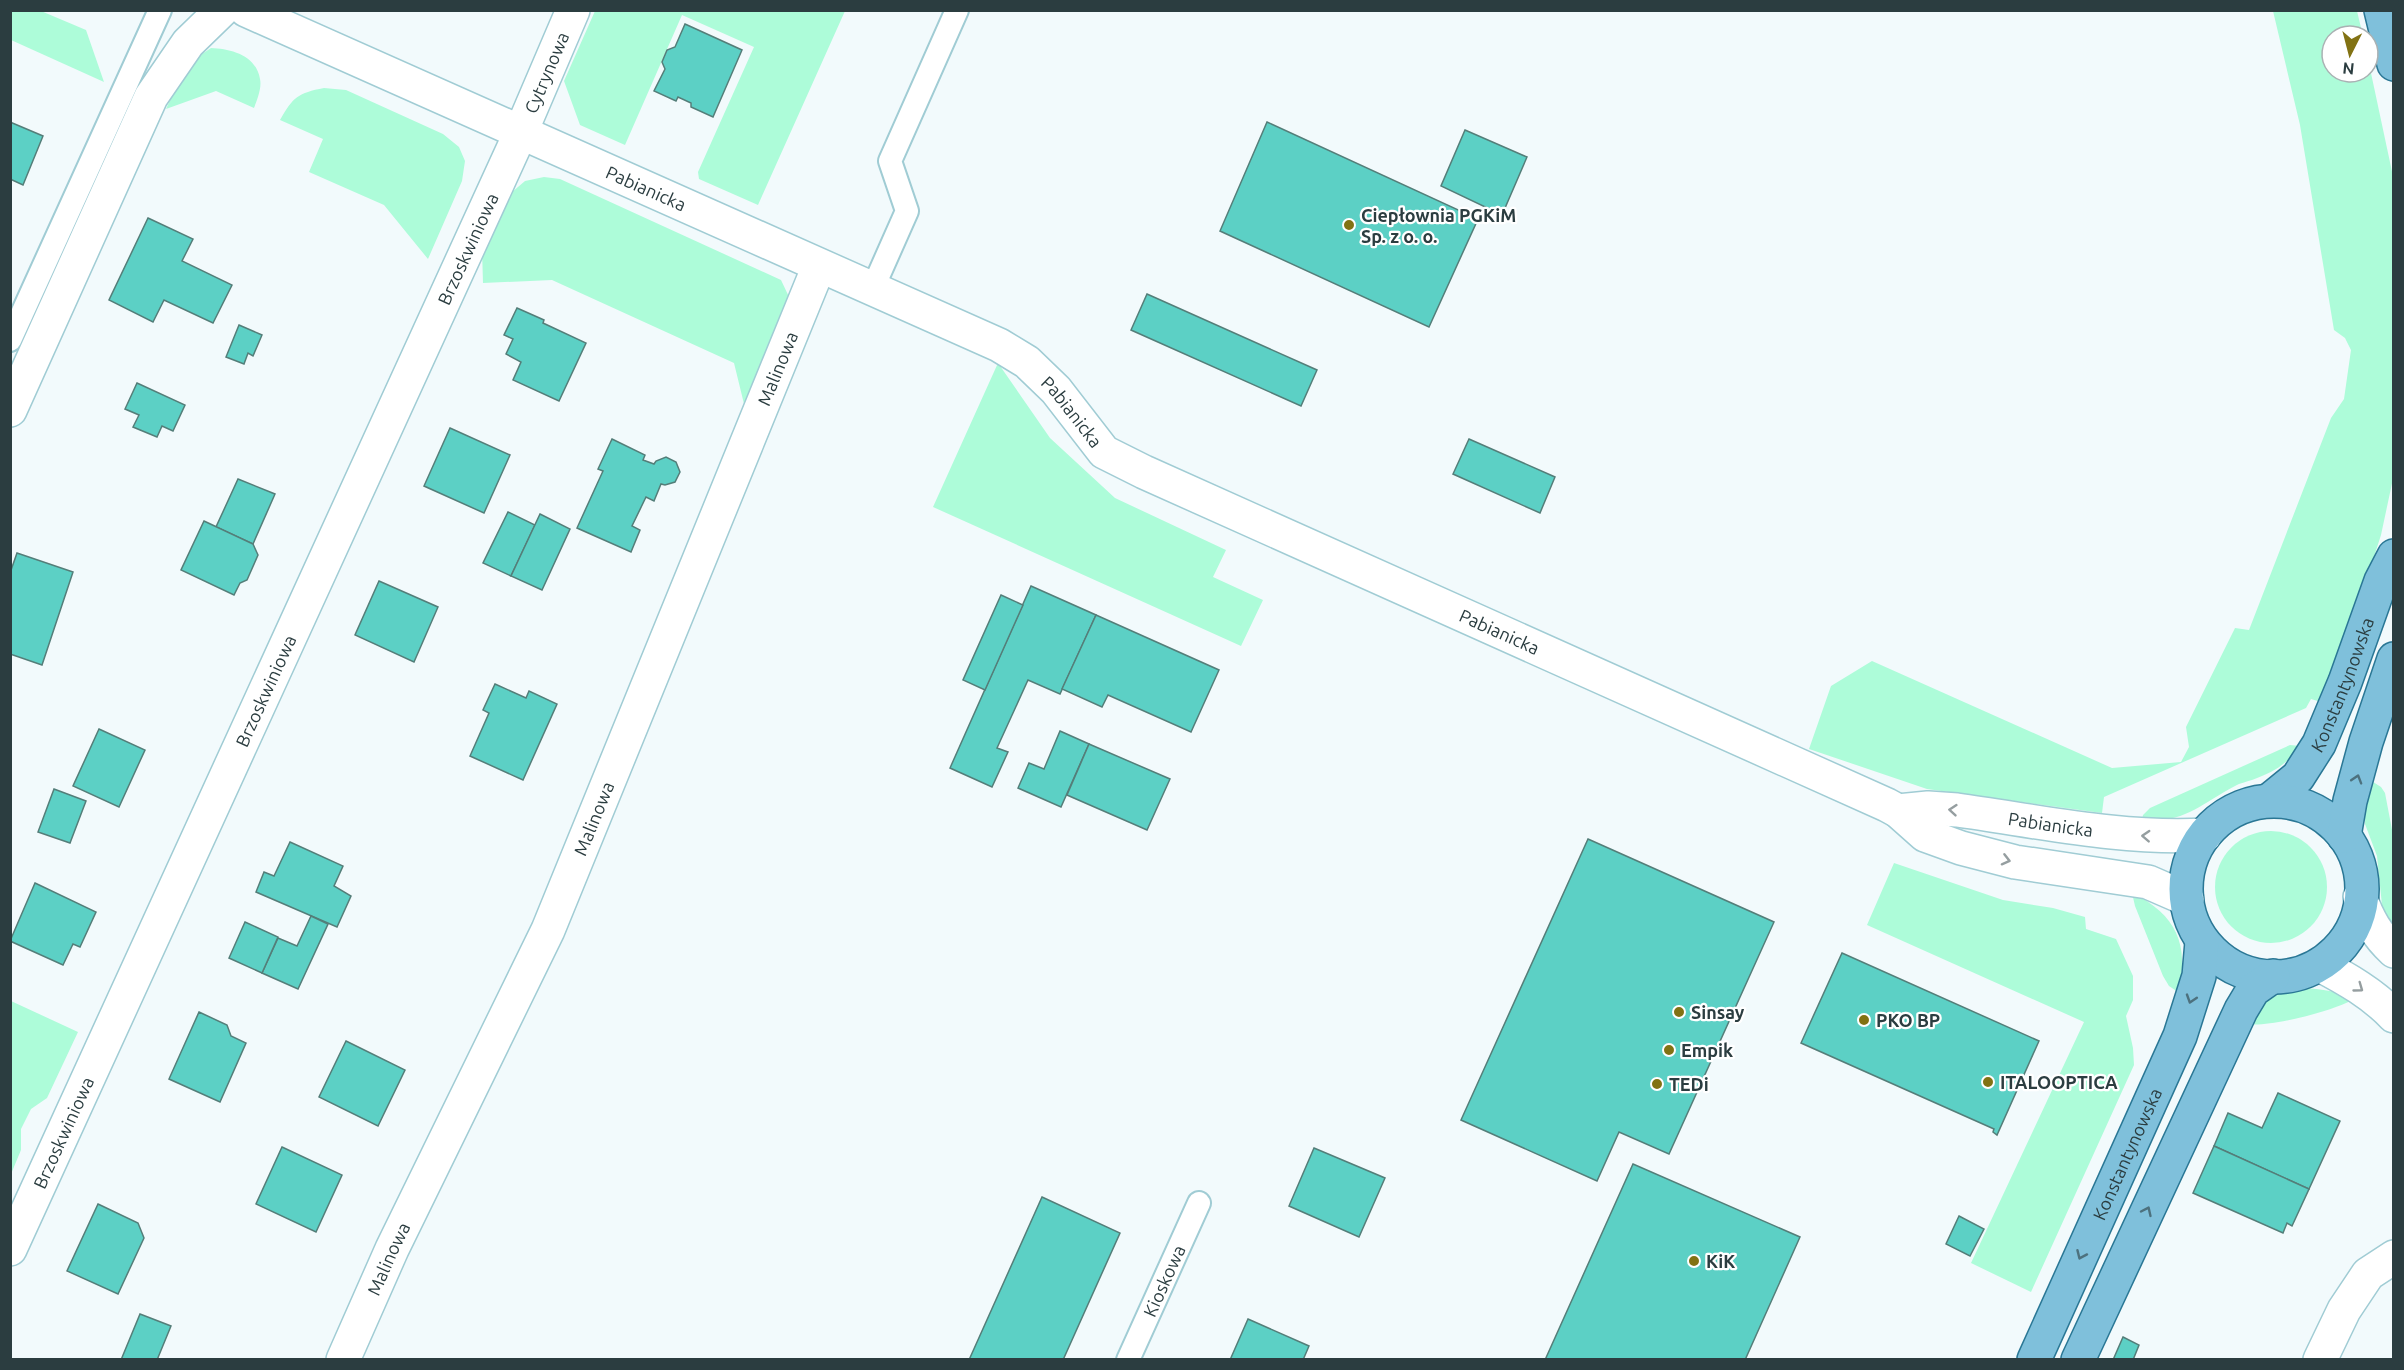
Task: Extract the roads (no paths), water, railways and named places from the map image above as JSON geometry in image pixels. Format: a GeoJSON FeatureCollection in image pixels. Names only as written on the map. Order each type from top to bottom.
{"type":"FeatureCollection","features":[{"type":"Feature","properties":{"kind":"main road"},"geometry":{"type":"LineString","coordinates":[[2381,10],[2394,64]]}},
{"type":"Feature","properties":{"kind":"main road","name":"Konstantynowska"},"geometry":{"type":"LineString","coordinates":[[2271,799],[2298,777],[2319,744],[2345,682],[2381,581],[2394,556]]}},
{"type":"Feature","properties":{"kind":"main road"},"geometry":{"type":"LineString","coordinates":[[2344,836],[2350,801],[2366,742],[2394,660]]}},
{"type":"Feature","properties":{"kind":"main road"},"geometry":{"type":"LineString","coordinates":[[2271,799],[2296,802],[2312,808],[2326,817],[2344,836],[2355,859],[2360,897],[2358,917],[2348,936],[2332,956],[2320,965],[2303,972],[2273,976],[2237,969],[2208,950],[2193,929],[2187,899],[2192,858],[2205,835],[2226,814],[2243,806],[2271,799]]}},
{"type":"Feature","properties":{"kind":"main road","name":"Konstantynowska"},"geometry":{"type":"LineString","coordinates":[[2034,1359],[2180,1036],[2199,976],[2202,942]]}},
{"type":"Feature","properties":{"kind":"main road"},"geometry":{"type":"LineString","coordinates":[[2078,1359],[2241,1010],[2253,990],[2273,976]]}},
{"type":"Feature","properties":{"kind":"street"},"geometry":{"type":"LineString","coordinates":[[10,410],[151,97],[188,43],[222,10]]}},
{"type":"Feature","properties":{"kind":"street","name":"Pabianicka"},"geometry":{"type":"LineString","coordinates":[[246,10],[520,134],[999,345],[1027,362],[1056,390],[1104,452],[1898,811],[1925,834],[1961,849],[2015,862],[2148,882],[2187,899]]}},
{"type":"Feature","properties":{"kind":"street","name":"Cytrynowa"},"geometry":{"type":"LineString","coordinates":[[520,134],[573,10]]}},
{"type":"Feature","properties":{"kind":"street","name":"Brzoskwiniowa"},"geometry":{"type":"LineString","coordinates":[[10,1249],[520,134]]}},
{"type":"Feature","properties":{"kind":"street","name":"Malinowa"},"geometry":{"type":"LineString","coordinates":[[343,1359],[392,1249],[548,930],[819,266]]}},
{"type":"Feature","properties":{"kind":"street","name":"Pabianicka"},"geometry":{"type":"LineString","coordinates":[[1898,811],[1928,808],[1956,810],[2131,835],[2172,837],[2205,835]]}},
{"type":"Feature","properties":{"kind":"street"},"geometry":{"type":"LineString","coordinates":[[2360,897],[2367,918],[2378,936],[2394,951]]}},
{"type":"Feature","properties":{"kind":"street"},"geometry":{"type":"LineString","coordinates":[[2320,965],[2346,978],[2394,1016]]}},
{"type":"Feature","properties":{"kind":"street"},"geometry":{"type":"LineString","coordinates":[[2319,1359],[2344,1310],[2368,1274],[2394,1257]]}},
{"type":"Feature","properties":{"kind":"lane"},"geometry":{"type":"LineString","coordinates":[[10,340],[160,10]]}},
{"type":"Feature","properties":{"kind":"lane"},"geometry":{"type":"LineString","coordinates":[[872,290],[907,212],[890,161],[957,10]]}},
{"type":"Feature","properties":{"kind":"lane","name":"Kioskowa"},"geometry":{"type":"LineString","coordinates":[[1128,1359],[1199,1203]]}},
{"type":"Feature","properties":{"kind":"place","name":"Ciepłownia PGKiM Sp. z o. o."},"geometry":{"type":"Point","coordinates":[1349,225]}},
{"type":"Feature","properties":{"kind":"place","name":"Sinsay"},"geometry":{"type":"Point","coordinates":[1679,1012]}},
{"type":"Feature","properties":{"kind":"place","name":"PKO BP"},"geometry":{"type":"Point","coordinates":[1864,1020]}},
{"type":"Feature","properties":{"kind":"place","name":"Empik"},"geometry":{"type":"Point","coordinates":[1669,1050]}},
{"type":"Feature","properties":{"kind":"place","name":"ITALOOPTICA"},"geometry":{"type":"Point","coordinates":[1988,1082]}},
{"type":"Feature","properties":{"kind":"place","name":"TEDi"},"geometry":{"type":"Point","coordinates":[1657,1084]}},
{"type":"Feature","properties":{"kind":"place","name":"KiK"},"geometry":{"type":"Point","coordinates":[1694,1261]}}]}
